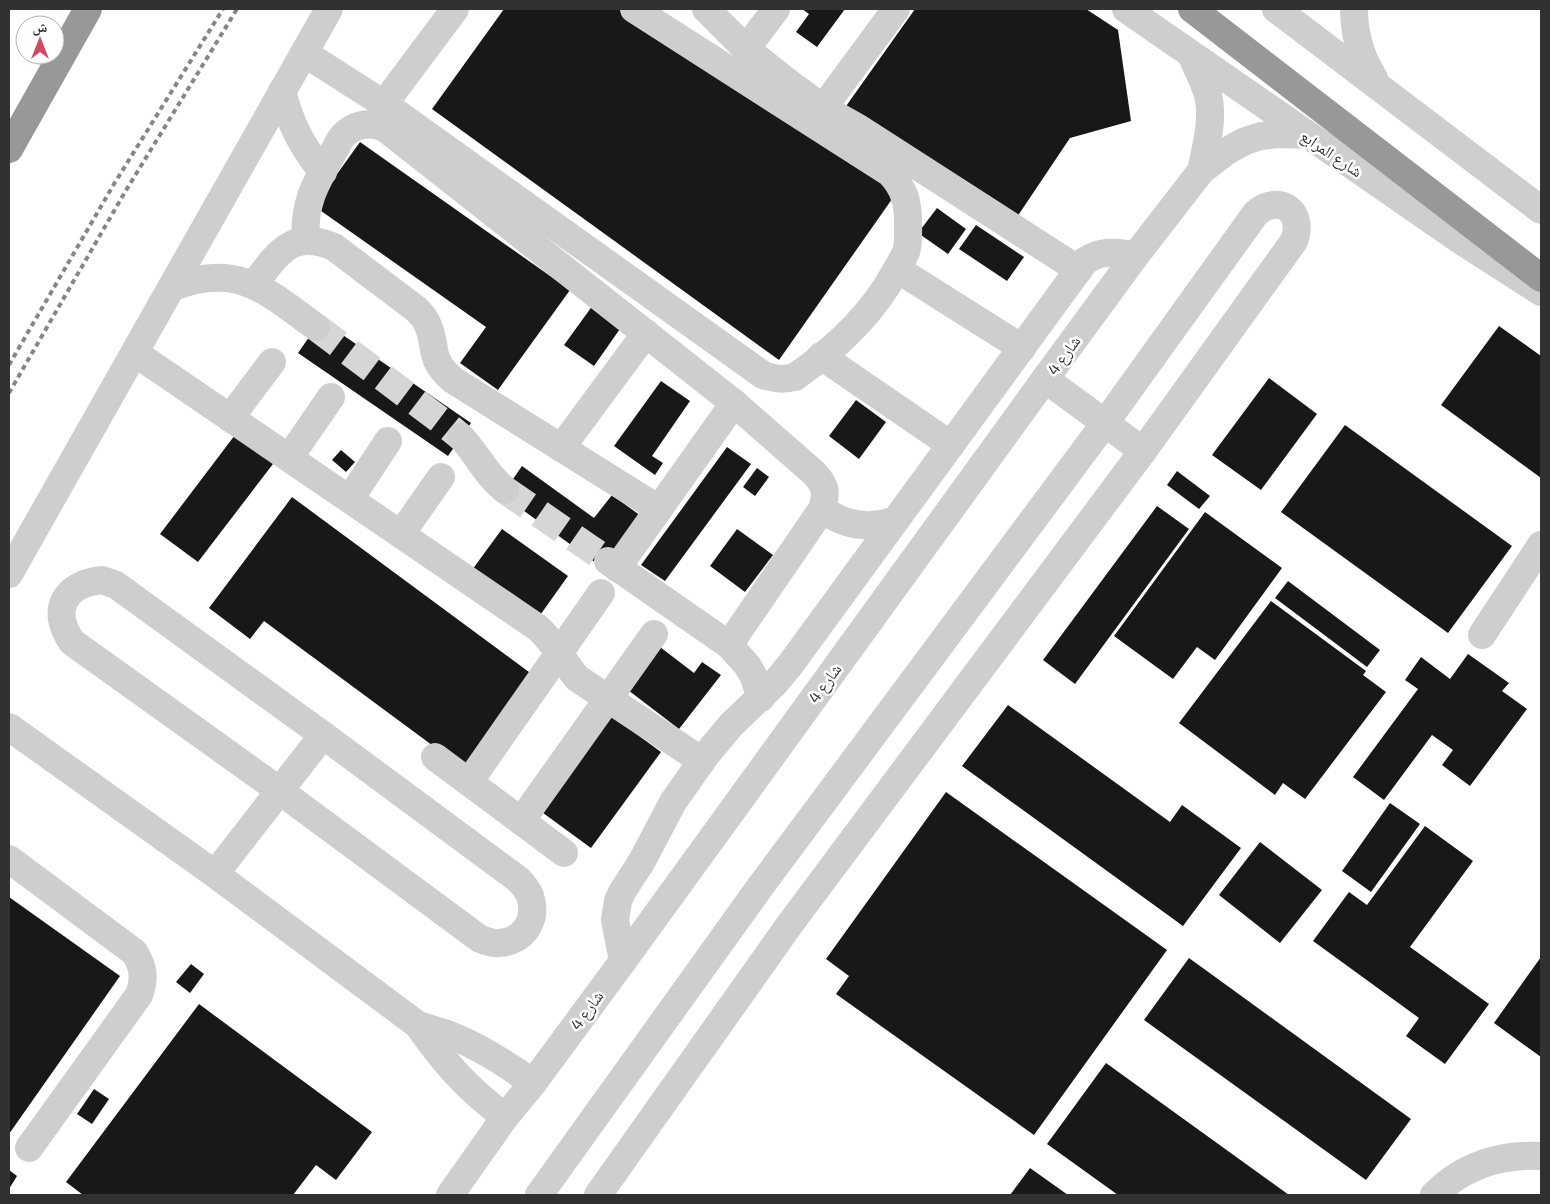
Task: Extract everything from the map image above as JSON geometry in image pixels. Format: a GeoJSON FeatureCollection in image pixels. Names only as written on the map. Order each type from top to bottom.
{"type":"FeatureCollection","features":[{"type":"Feature","properties":{"kind":"highway"},"geometry":{"type":"LineString","coordinates":[[9,149],[88,9]]}},
{"type":"Feature","properties":{"kind":"highway"},"geometry":{"type":"LineString","coordinates":[[1192,9],[1541,278]]}},
{"type":"Feature","properties":{"kind":"street"},"geometry":{"type":"LineString","coordinates":[[9,574],[330,9]]}},
{"type":"Feature","properties":{"kind":"street"},"geometry":{"type":"LineString","coordinates":[[384,104],[455,9]]}},
{"type":"Feature","properties":{"kind":"street"},"geometry":{"type":"LineString","coordinates":[[304,53],[384,104],[763,375],[774,379],[795,377],[855,327],[886,290],[906,252],[908,208],[903,189],[890,173],[634,9]]}},
{"type":"Feature","properties":{"kind":"street"},"geometry":{"type":"LineString","coordinates":[[706,9],[746,49],[823,108],[860,129],[1079,270]]}},
{"type":"Feature","properties":{"kind":"street"},"geometry":{"type":"LineString","coordinates":[[746,49],[776,9]]}},
{"type":"Feature","properties":{"kind":"street"},"geometry":{"type":"LineString","coordinates":[[823,108],[896,9]]}},
{"type":"Feature","properties":{"kind":"street","name":"شارع المرابع"},"geometry":{"type":"LineString","coordinates":[[1126,9],[1460,240],[1541,292]]}},
{"type":"Feature","properties":{"kind":"street"},"geometry":{"type":"LineString","coordinates":[[1276,9],[1541,210]]}},
{"type":"Feature","properties":{"kind":"street"},"geometry":{"type":"LineString","coordinates":[[1354,9],[1357,45],[1364,63],[1387,92]]}},
{"type":"Feature","properties":{"kind":"street","name":"شارع 4"},"geometry":{"type":"LineString","coordinates":[[1191,55],[1202,77],[1208,96],[1210,116],[1208,138],[1201,171]]}},
{"type":"Feature","properties":{"kind":"street"},"geometry":{"type":"LineString","coordinates":[[282,91],[293,126],[301,143],[323,172]]}},
{"type":"Feature","properties":{"kind":"street"},"geometry":{"type":"LineString","coordinates":[[306,240],[306,211],[309,197],[341,138],[347,132],[362,124],[378,125],[385,128],[734,403],[814,473],[823,483],[826,496],[822,509],[729,645]]}},
{"type":"Feature","properties":{"kind":"street","name":"شارع 4"},"geometry":{"type":"LineString","coordinates":[[450,1195],[505,1117],[533,1084],[1045,379],[1136,255],[1201,171],[1226,151],[1245,141],[1270,135],[1307,135]]}},
{"type":"Feature","properties":{"kind":"street"},"geometry":{"type":"LineString","coordinates":[[539,1195],[760,887],[1105,423],[1256,213],[1264,206],[1274,204],[1284,206],[1292,212],[1297,221],[1298,231],[1294,241],[1143,450],[790,924],[602,1194]]}},
{"type":"Feature","properties":{"kind":"street"},"geometry":{"type":"LineString","coordinates":[[254,285],[279,252],[292,244],[306,240],[320,241],[334,246],[416,309],[426,320],[436,362],[453,380],[659,509]]}},
{"type":"Feature","properties":{"kind":"street"},"geometry":{"type":"LineString","coordinates":[[622,961],[616,920],[618,901],[642,861],[673,802],[702,761],[731,725],[761,698],[790,666],[1085,261],[1100,252],[1136,255]]}},
{"type":"Feature","properties":{"kind":"street"},"geometry":{"type":"LineString","coordinates":[[897,269],[1022,348]]}},
{"type":"Feature","properties":{"kind":"street"},"geometry":{"type":"LineString","coordinates":[[173,287],[189,281],[206,278],[234,279],[254,285],[268,293],[316,327]]}},
{"type":"Feature","properties":{"kind":"street"},"geometry":{"type":"LineString","coordinates":[[562,448],[646,333]]}},
{"type":"Feature","properties":{"kind":"street"},"geometry":{"type":"LineString","coordinates":[[135,353],[538,628],[547,636],[577,678],[702,761]]}},
{"type":"Feature","properties":{"kind":"street"},"geometry":{"type":"LineString","coordinates":[[821,356],[951,446]]}},
{"type":"Feature","properties":{"kind":"street"},"geometry":{"type":"LineString","coordinates":[[230,418],[272,362]]}},
{"type":"Feature","properties":{"kind":"street"},"geometry":{"type":"LineString","coordinates":[[1045,379],[1143,450]]}},
{"type":"Feature","properties":{"kind":"street"},"geometry":{"type":"LineString","coordinates":[[289,458],[331,397]]}},
{"type":"Feature","properties":{"kind":"street"},"geometry":{"type":"LineString","coordinates":[[734,403],[659,509],[612,565],[729,645],[747,665],[761,698]]}},
{"type":"Feature","properties":{"kind":"street"},"geometry":{"type":"LineString","coordinates":[[461,437],[473,451],[485,471],[505,490]]}},
{"type":"Feature","properties":{"kind":"street"},"geometry":{"type":"LineString","coordinates":[[350,499],[388,441]]}},
{"type":"Feature","properties":{"kind":"street"},"geometry":{"type":"LineString","coordinates":[[401,534],[441,476]]}},
{"type":"Feature","properties":{"kind":"street"},"geometry":{"type":"LineString","coordinates":[[822,509],[840,520],[861,526],[885,524],[896,520]]}},
{"type":"Feature","properties":{"kind":"street"},"geometry":{"type":"LineString","coordinates":[[1482,635],[1541,545]]}},
{"type":"Feature","properties":{"kind":"street"},"geometry":{"type":"LineString","coordinates":[[102,580],[116,585],[519,880],[530,894],[533,911],[527,928],[514,940],[497,944],[480,939],[280,791],[72,642],[64,629],[61,615],[65,600],[74,588],[87,582],[102,580]]}},
{"type":"Feature","properties":{"kind":"street"},"geometry":{"type":"LineString","coordinates":[[469,782],[601,593]]}},
{"type":"Feature","properties":{"kind":"street"},"geometry":{"type":"LineString","coordinates":[[521,821],[654,634]]}},
{"type":"Feature","properties":{"kind":"street"},"geometry":{"type":"LineString","coordinates":[[10,726],[216,874],[418,1026],[438,1055],[462,1081],[481,1099],[505,1117]]}},
{"type":"Feature","properties":{"kind":"street"},"geometry":{"type":"LineString","coordinates":[[216,874],[323,735]]}},
{"type":"Feature","properties":{"kind":"street"},"geometry":{"type":"LineString","coordinates":[[435,757],[564,852]]}},
{"type":"Feature","properties":{"kind":"street"},"geometry":{"type":"LineString","coordinates":[[9,859],[134,952],[144,972],[143,984],[139,995],[29,1148]]}},
{"type":"Feature","properties":{"kind":"street"},"geometry":{"type":"LineString","coordinates":[[418,1026],[452,1036],[480,1049],[508,1065],[533,1084]]}},
{"type":"Feature","properties":{"kind":"street"},"geometry":{"type":"LineString","coordinates":[[1434,1195],[1468,1169],[1494,1159],[1522,1155],[1541,1156]]}},
{"type":"Feature","properties":{"kind":"building"},"geometry":{"type":"Polygon","coordinates":[[[504,9],[619,9],[897,192],[779,360],[432,109],[504,9]]]}},
{"type":"Feature","properties":{"kind":"building"},"geometry":{"type":"Polygon","coordinates":[[[802,9],[845,9],[817,47],[796,32],[809,14],[802,9]]]}},
{"type":"Feature","properties":{"kind":"building"},"geometry":{"type":"Polygon","coordinates":[[[915,9],[1086,9],[1118,30],[1131,121],[1070,138],[1011,226],[844,109],[915,9]]]}},
{"type":"Feature","properties":{"kind":"building"},"geometry":{"type":"Polygon","coordinates":[[[360,142],[570,290],[498,390],[460,363],[486,327],[314,206],[360,142]]]}},
{"type":"Feature","properties":{"kind":"building"},"geometry":{"type":"Polygon","coordinates":[[[937,208],[966,229],[948,254],[918,233],[937,208]]]}},
{"type":"Feature","properties":{"kind":"building"},"geometry":{"type":"Polygon","coordinates":[[[976,225],[1024,257],[1007,281],[959,249],[976,225]]]}},
{"type":"Feature","properties":{"kind":"building"},"geometry":{"type":"Polygon","coordinates":[[[593,305],[622,326],[594,366],[564,345],[593,305]]]}},
{"type":"Feature","properties":{"kind":"building"},"geometry":{"type":"Polygon","coordinates":[[[321,320],[471,423],[448,456],[298,353],[321,320]]]}},
{"type":"Feature","properties":{"kind":"building"},"geometry":{"type":"Polygon","coordinates":[[[1499,326],[1541,356],[1541,478],[1441,405],[1499,326]]]}},
{"type":"Feature","properties":{"kind":"building"},"geometry":{"type":"Polygon","coordinates":[[[1269,378],[1317,414],[1261,490],[1212,455],[1269,378]]]}},
{"type":"Feature","properties":{"kind":"building"},"geometry":{"type":"Polygon","coordinates":[[[661,381],[690,401],[652,456],[663,463],[655,475],[614,446],[661,381]]]}},
{"type":"Feature","properties":{"kind":"building"},"geometry":{"type":"Polygon","coordinates":[[[856,400],[886,422],[859,459],[829,436],[856,400]]]}},
{"type":"Feature","properties":{"kind":"building"},"geometry":{"type":"Polygon","coordinates":[[[1345,425],[1512,546],[1448,633],[1281,512],[1345,425]]]}},
{"type":"Feature","properties":{"kind":"building"},"geometry":{"type":"Polygon","coordinates":[[[238,431],[276,460],[198,562],[160,534],[238,431]]]}},
{"type":"Feature","properties":{"kind":"building"},"geometry":{"type":"Polygon","coordinates":[[[727,447],[751,464],[665,581],[641,565],[727,447]]]}},
{"type":"Feature","properties":{"kind":"building"},"geometry":{"type":"Polygon","coordinates":[[[341,450],[355,462],[346,472],[332,460],[341,450]]]}},
{"type":"Feature","properties":{"kind":"building"},"geometry":{"type":"Polygon","coordinates":[[[522,466],[594,518],[612,495],[641,516],[603,568],[502,495],[522,466]]]}},
{"type":"Feature","properties":{"kind":"building"},"geometry":{"type":"Polygon","coordinates":[[[757,468],[769,477],[755,496],[743,487],[757,468]]]}},
{"type":"Feature","properties":{"kind":"building"},"geometry":{"type":"Polygon","coordinates":[[[1177,471],[1210,496],[1199,509],[1167,485],[1177,471]]]}},
{"type":"Feature","properties":{"kind":"building"},"geometry":{"type":"Polygon","coordinates":[[[292,497],[533,675],[463,768],[264,621],[250,639],[209,608],[292,497]]]}},
{"type":"Feature","properties":{"kind":"building"},"geometry":{"type":"Polygon","coordinates":[[[1157,506],[1189,529],[1075,684],[1043,660],[1157,506]]]}},
{"type":"Feature","properties":{"kind":"building"},"geometry":{"type":"Polygon","coordinates":[[[1205,512],[1282,568],[1215,660],[1197,647],[1173,679],[1114,636],[1205,512]]]}},
{"type":"Feature","properties":{"kind":"building"},"geometry":{"type":"Polygon","coordinates":[[[502,529],[568,576],[538,618],[472,570],[502,529]]]}},
{"type":"Feature","properties":{"kind":"building"},"geometry":{"type":"Polygon","coordinates":[[[737,529],[773,555],[745,592],[710,566],[737,529]]]}},
{"type":"Feature","properties":{"kind":"building"},"geometry":{"type":"Polygon","coordinates":[[[1288,581],[1380,650],[1367,667],[1275,598],[1288,581]]]}},
{"type":"Feature","properties":{"kind":"building"},"geometry":{"type":"Polygon","coordinates":[[[1271,601],[1366,671],[1363,675],[1386,692],[1305,799],[1283,783],[1275,795],[1179,723],[1271,601]]]}},
{"type":"Feature","properties":{"kind":"building"},"geometry":{"type":"Polygon","coordinates":[[[660,647],[694,673],[702,662],[721,675],[679,729],[628,690],[660,647]]]}},
{"type":"Feature","properties":{"kind":"building"},"geometry":{"type":"Polygon","coordinates":[[[1468,654],[1509,683],[1502,691],[1527,709],[1470,786],[1442,765],[1453,750],[1432,735],[1384,800],[1353,777],[1418,689],[1405,680],[1421,657],[1450,679],[1468,654]]]}},
{"type":"Feature","properties":{"kind":"building"},"geometry":{"type":"Polygon","coordinates":[[[1008,705],[1170,822],[1182,805],[1241,848],[1183,926],[962,766],[1008,705]]]}},
{"type":"Feature","properties":{"kind":"building"},"geometry":{"type":"Polygon","coordinates":[[[609,714],[661,752],[591,848],[539,810],[609,714]]]}},
{"type":"Feature","properties":{"kind":"building"},"geometry":{"type":"Polygon","coordinates":[[[946,792],[1167,950],[1034,1135],[836,994],[849,976],[826,959],[946,792]]]}},
{"type":"Feature","properties":{"kind":"building"},"geometry":{"type":"Polygon","coordinates":[[[1390,803],[1420,824],[1371,892],[1342,871],[1390,803]]]}},
{"type":"Feature","properties":{"kind":"building"},"geometry":{"type":"Polygon","coordinates":[[[1425,826],[1473,861],[1410,947],[1489,1004],[1445,1064],[1406,1036],[1419,1018],[1313,941],[1349,892],[1367,905],[1425,826]]]}},
{"type":"Feature","properties":{"kind":"building"},"geometry":{"type":"Polygon","coordinates":[[[1260,842],[1322,890],[1280,943],[1219,895],[1260,842]]]}},
{"type":"Feature","properties":{"kind":"building"},"geometry":{"type":"Polygon","coordinates":[[[9,897],[120,976],[9,1134],[9,897]]]}},
{"type":"Feature","properties":{"kind":"building"},"geometry":{"type":"Polygon","coordinates":[[[1541,957],[1541,1057],[1494,1023],[1541,957]]]}},
{"type":"Feature","properties":{"kind":"building"},"geometry":{"type":"Polygon","coordinates":[[[1189,958],[1411,1119],[1366,1180],[1144,1020],[1189,958]]]}},
{"type":"Feature","properties":{"kind":"building"},"geometry":{"type":"Polygon","coordinates":[[[191,964],[204,974],[190,993],[176,982],[191,964]]]}},
{"type":"Feature","properties":{"kind":"building"},"geometry":{"type":"Polygon","coordinates":[[[199,1004],[372,1132],[336,1180],[316,1165],[293,1195],[83,1195],[66,1182],[199,1004]]]}},
{"type":"Feature","properties":{"kind":"building"},"geometry":{"type":"Polygon","coordinates":[[[1106,1063],[1289,1195],[1118,1195],[1047,1144],[1106,1063]]]}},
{"type":"Feature","properties":{"kind":"building"},"geometry":{"type":"Polygon","coordinates":[[[94,1089],[109,1099],[92,1124],[77,1114],[94,1089]]]}},
{"type":"Feature","properties":{"kind":"building"},"geometry":{"type":"Polygon","coordinates":[[[1030,1168],[1068,1195],[1010,1195],[1030,1168]]]}},
{"type":"Feature","properties":{"kind":"building"},"geometry":{"type":"Polygon","coordinates":[[[9,1170],[17,1176],[9,1189],[9,1170]]]}},
{"type":"Feature","properties":{"kind":"tunnel"},"geometry":{"type":"LineString","coordinates":[[316,327],[461,437]]}},
{"type":"Feature","properties":{"kind":"tunnel"},"geometry":{"type":"LineString","coordinates":[[505,490],[608,561]]}},
{"type":"Feature","properties":{"kind":"railway"},"geometry":{"type":"LineString","coordinates":[[9,365],[114,184],[223,9]]}},
{"type":"Feature","properties":{"kind":"railway"},"geometry":{"type":"LineString","coordinates":[[9,393],[125,192],[237,9]]}}]}
